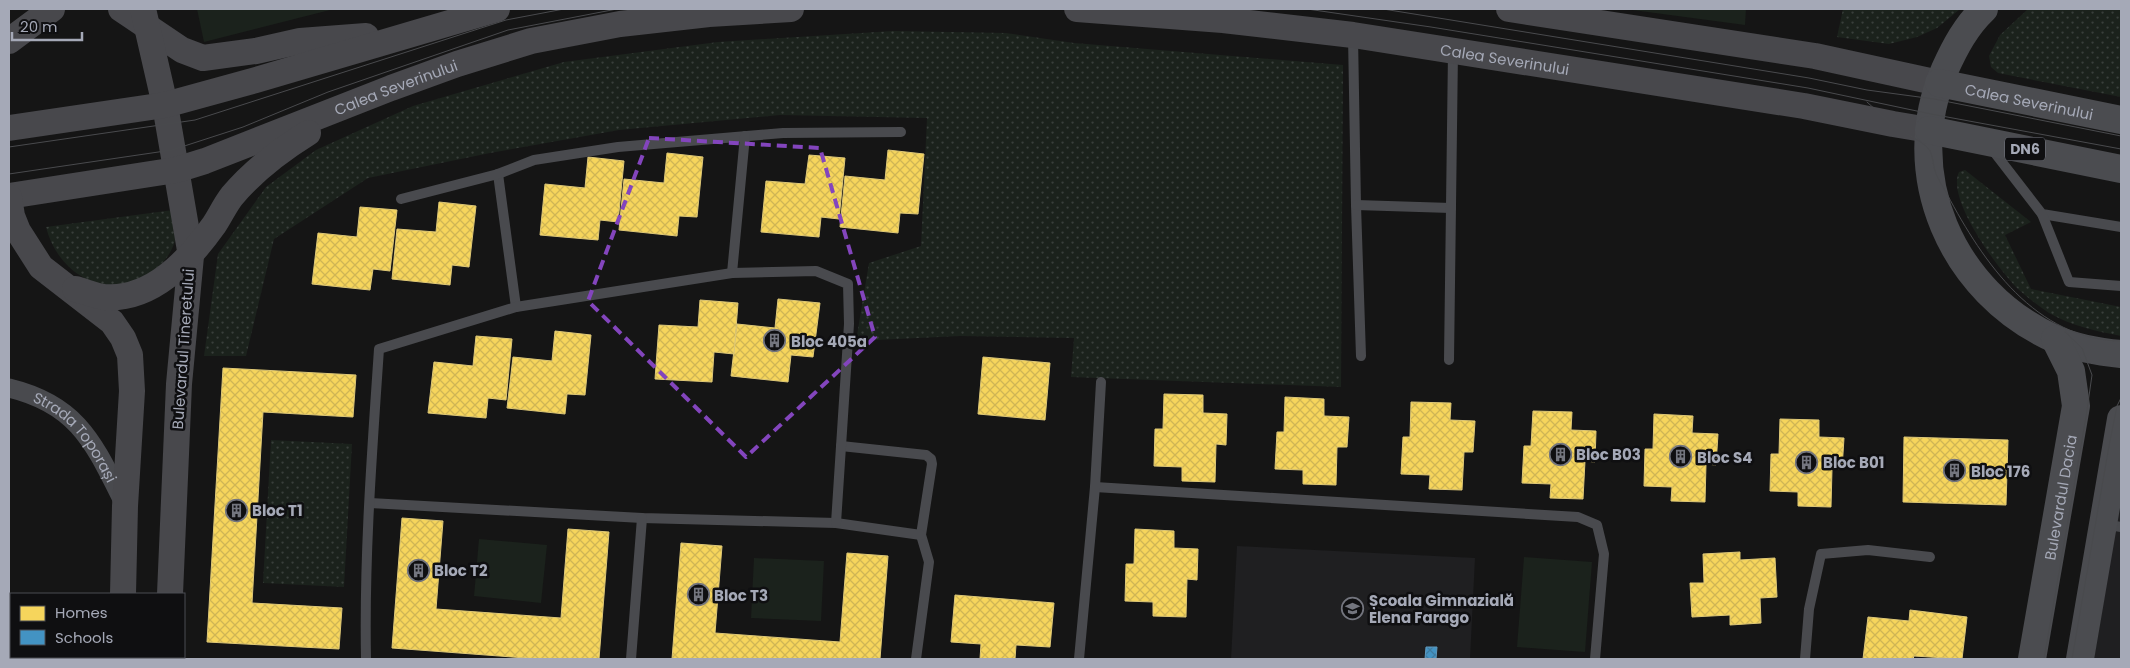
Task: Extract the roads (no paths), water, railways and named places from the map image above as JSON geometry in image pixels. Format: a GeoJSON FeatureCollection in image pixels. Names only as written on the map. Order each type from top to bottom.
{"type":"FeatureCollection","features":[{"type":"Feature","properties":{"kind":"main road"},"geometry":{"type":"LineString","coordinates":[[9,41],[25,9]]}},
{"type":"Feature","properties":{"kind":"main road"},"geometry":{"type":"LineString","coordinates":[[9,41],[52,9]]}},
{"type":"Feature","properties":{"kind":"main road"},"geometry":{"type":"LineString","coordinates":[[121,9],[144,16],[182,50],[204,58],[256,51],[300,41],[419,31]]}},
{"type":"Feature","properties":{"kind":"main road"},"geometry":{"type":"LineString","coordinates":[[9,128],[165,105],[497,9]]}},
{"type":"Feature","properties":{"kind":"main road","name":"Calea Severinului"},"geometry":{"type":"LineString","coordinates":[[9,196],[176,170],[205,161],[457,64],[531,42],[620,24],[709,14],[791,9]]}},
{"type":"Feature","properties":{"kind":"main road","name":"Calea Severinului"},"geometry":{"type":"LineString","coordinates":[[1078,9],[1224,20],[1353,35],[1453,50],[1804,106],[2121,169]]}},
{"type":"Feature","properties":{"kind":"main road","name":"Calea Severinului"},"geometry":{"type":"LineString","coordinates":[[1509,9],[1815,56],[1939,84],[2121,120]]}},
{"type":"Feature","properties":{"kind":"main road"},"geometry":{"type":"LineString","coordinates":[[1984,9],[1965,31],[1954,49],[1939,84],[1929,130],[1930,173],[1937,207],[1953,247],[1979,285],[2013,316],[2055,339],[2090,350],[2121,354]]}},
{"type":"Feature","properties":{"kind":"main road","name":"Bulevardul Tineretului"},"geometry":{"type":"LineString","coordinates":[[144,16],[165,105],[191,256],[179,384],[170,593]]}},
{"type":"Feature","properties":{"kind":"main road"},"geometry":{"type":"LineString","coordinates":[[67,287],[104,297],[136,293],[156,284],[191,256],[232,197],[257,170],[282,149],[349,105]]}},
{"type":"Feature","properties":{"kind":"main road"},"geometry":{"type":"LineString","coordinates":[[9,196],[12,216],[18,231],[42,267]]}},
{"type":"Feature","properties":{"kind":"main road"},"geometry":{"type":"LineString","coordinates":[[9,245],[42,267],[112,322],[123,338],[130,355],[132,391],[125,506],[123,593]]}},
{"type":"Feature","properties":{"kind":"main road","name":"Bulevardul Dacia"},"geometry":{"type":"LineString","coordinates":[[2032,659],[2076,406],[2071,371],[2055,339]]}},
{"type":"Feature","properties":{"kind":"main road"},"geometry":{"type":"LineString","coordinates":[[2080,659],[2112,525],[2121,420]]}},
{"type":"Feature","properties":{"kind":"street","name":"Strada Toporași"},"geometry":{"type":"LineString","coordinates":[[9,388],[27,393],[56,406],[82,427],[103,461],[125,506]]}},
{"type":"Feature","properties":{"kind":"lane"},"geometry":{"type":"LineString","coordinates":[[1353,35],[1361,356]]}},
{"type":"Feature","properties":{"kind":"lane"},"geometry":{"type":"LineString","coordinates":[[1450,360],[1453,50]]}},
{"type":"Feature","properties":{"kind":"lane"},"geometry":{"type":"LineString","coordinates":[[401,199],[498,174],[534,160],[618,147],[783,133],[901,132]]}},
{"type":"Feature","properties":{"kind":"lane"},"geometry":{"type":"LineString","coordinates":[[732,273],[745,136]]}},
{"type":"Feature","properties":{"kind":"lane"},"geometry":{"type":"LineString","coordinates":[[1986,142],[2042,214],[2069,282],[2121,286]]}},
{"type":"Feature","properties":{"kind":"lane"},"geometry":{"type":"LineString","coordinates":[[498,174],[516,307]]}},
{"type":"Feature","properties":{"kind":"lane"},"geometry":{"type":"LineString","coordinates":[[1356,205],[1451,208]]}},
{"type":"Feature","properties":{"kind":"lane"},"geometry":{"type":"LineString","coordinates":[[2042,214],[2121,226]]}},
{"type":"Feature","properties":{"kind":"lane"},"geometry":{"type":"LineString","coordinates":[[366,659],[365,612],[379,349],[516,307],[732,273],[816,271],[848,284],[849,324],[836,522]]}},
{"type":"Feature","properties":{"kind":"lane"},"geometry":{"type":"LineString","coordinates":[[1079,659],[1095,488],[1101,382]]}},
{"type":"Feature","properties":{"kind":"lane"},"geometry":{"type":"LineString","coordinates":[[841,446],[926,455],[931,459],[932,464],[921,535],[930,562],[916,659]]}},
{"type":"Feature","properties":{"kind":"lane"},"geometry":{"type":"LineString","coordinates":[[1095,488],[1578,517],[1597,525],[1604,554],[1595,659]]}},
{"type":"Feature","properties":{"kind":"lane"},"geometry":{"type":"LineString","coordinates":[[370,502],[642,518],[836,522],[921,535]]}},
{"type":"Feature","properties":{"kind":"lane"},"geometry":{"type":"LineString","coordinates":[[631,659],[642,518]]}},
{"type":"Feature","properties":{"kind":"lane"},"geometry":{"type":"LineString","coordinates":[[1805,659],[1809,610],[1821,554],[1868,550],[1930,557]]}},
{"type":"Feature","properties":{"kind":"tram line"},"geometry":{"type":"LineString","coordinates":[[9,147],[195,120],[506,20],[564,9]]}},
{"type":"Feature","properties":{"kind":"tram line"},"geometry":{"type":"LineString","coordinates":[[9,174],[172,150],[243,127],[328,92],[508,30],[617,9]]}},
{"type":"Feature","properties":{"kind":"tram line"},"geometry":{"type":"LineString","coordinates":[[1307,9],[1431,27],[1808,88],[1931,114],[2121,149]]}},
{"type":"Feature","properties":{"kind":"tram line"},"geometry":{"type":"LineString","coordinates":[[1383,9],[1809,78],[1867,90],[1934,99],[2121,136]]}},
{"type":"Feature","properties":{"kind":"tram line"},"geometry":{"type":"LineString","coordinates":[[1867,102],[1893,125],[1928,148],[1937,177],[1961,220],[1995,270],[2016,293],[2038,312],[2063,327],[2091,337],[2121,341]]}},
{"type":"Feature","properties":{"kind":"tram line"},"geometry":{"type":"LineString","coordinates":[[2044,659],[2092,375],[2082,348],[2065,332]]}},
{"type":"Feature","properties":{"kind":"tram line"},"geometry":{"type":"LineString","coordinates":[[2072,659],[2109,446],[2117,406],[2121,398]]}},
{"type":"Feature","properties":{"kind":"place","name":"Bloc 405a"},"geometry":{"type":"Point","coordinates":[775,341]}},
{"type":"Feature","properties":{"kind":"place","name":"Bloc B03"},"geometry":{"type":"Point","coordinates":[1560,454]}},
{"type":"Feature","properties":{"kind":"place","name":"Bloc S4"},"geometry":{"type":"Point","coordinates":[1681,457]}},
{"type":"Feature","properties":{"kind":"place","name":"Bloc B01"},"geometry":{"type":"Point","coordinates":[1807,462]}},
{"type":"Feature","properties":{"kind":"place","name":"Bloc 176"},"geometry":{"type":"Point","coordinates":[1955,471]}},
{"type":"Feature","properties":{"kind":"place","name":"Bloc T1"},"geometry":{"type":"Point","coordinates":[236,510]}},
{"type":"Feature","properties":{"kind":"place","name":"Bloc T2"},"geometry":{"type":"Point","coordinates":[418,570]}},
{"type":"Feature","properties":{"kind":"place","name":"Bloc T3"},"geometry":{"type":"Point","coordinates":[698,595]}},
{"type":"Feature","properties":{"kind":"place","name":"Școala Gimnazială Elena Farago"},"geometry":{"type":"Point","coordinates":[1353,609]}}]}
